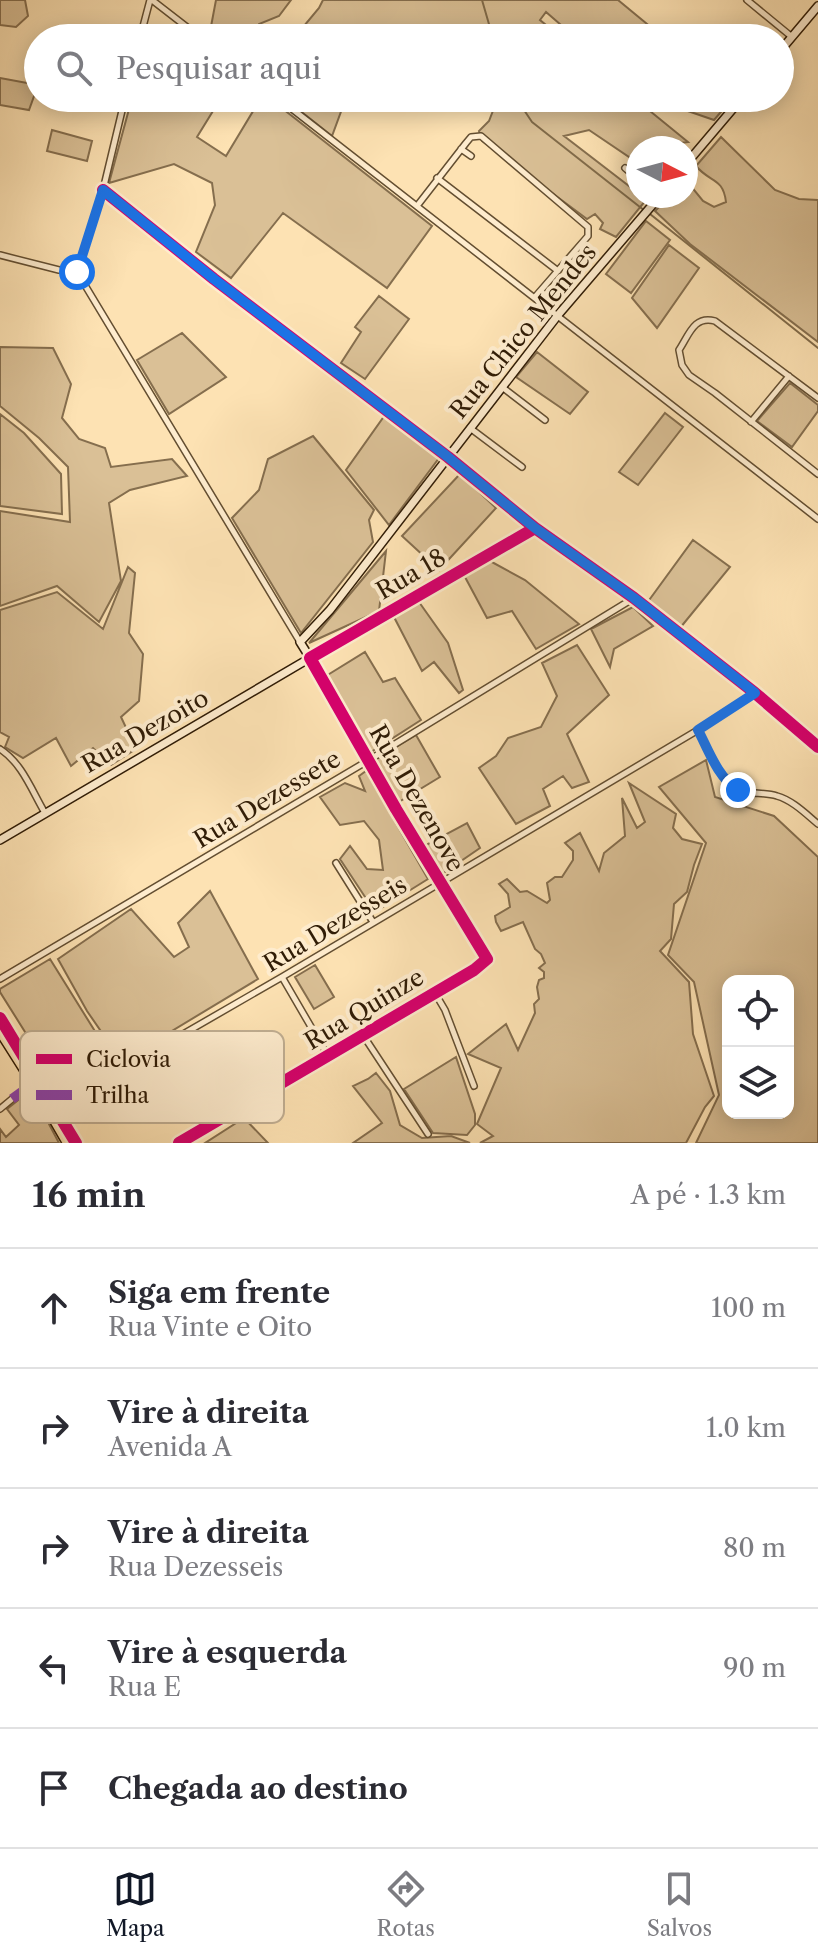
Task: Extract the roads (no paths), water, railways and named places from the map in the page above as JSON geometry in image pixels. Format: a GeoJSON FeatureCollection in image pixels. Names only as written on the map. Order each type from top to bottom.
{"type":"FeatureCollection","features":[{"type":"Feature","properties":{"kind":"main road"},"geometry":{"type":"LineString","coordinates":[[794,35],[818,6]]}},
{"type":"Feature","properties":{"kind":"main road"},"geometry":{"type":"LineString","coordinates":[[698,150],[730,112]]}},
{"type":"Feature","properties":{"kind":"main road","name":"Rua Chico Mendes"},"geometry":{"type":"LineString","coordinates":[[300,642],[330,610],[558,315],[649,208]]}},
{"type":"Feature","properties":{"kind":"main road","name":"Rua Dezenove"},"geometry":{"type":"LineString","coordinates":[[300,642],[310,658]]}},
{"type":"Feature","properties":{"kind":"main road","name":"Rua Dezoito"},"geometry":{"type":"LineString","coordinates":[[0,840],[310,658]]}},
{"type":"Feature","properties":{"kind":"main road"},"geometry":{"type":"LineString","coordinates":[[0,1018],[20,1051]]}},
{"type":"Feature","properties":{"kind":"main road"},"geometry":{"type":"LineString","coordinates":[[0,1032],[20,1064]]}},
{"type":"Feature","properties":{"kind":"main road"},"geometry":{"type":"LineString","coordinates":[[55,1123],[67,1143]]}},
{"type":"Feature","properties":{"kind":"main road"},"geometry":{"type":"LineString","coordinates":[[64,1123],[76,1143]]}},
{"type":"Feature","properties":{"kind":"street"},"geometry":{"type":"LineString","coordinates":[[144,24],[151,0],[183,24]]}},
{"type":"Feature","properties":{"kind":"street"},"geometry":{"type":"LineString","coordinates":[[747,0],[776,24]]}},
{"type":"Feature","properties":{"kind":"street"},"geometry":{"type":"LineString","coordinates":[[0,255],[77,272],[103,190],[122,112]]}},
{"type":"Feature","properties":{"kind":"street"},"geometry":{"type":"LineString","coordinates":[[296,112],[818,519]]}},
{"type":"Feature","properties":{"kind":"street"},"geometry":{"type":"LineString","coordinates":[[417,206],[471,137],[481,136],[588,227],[588,236],[535,297]]}},
{"type":"Feature","properties":{"kind":"street"},"geometry":{"type":"LineString","coordinates":[[461,149],[471,156]]}},
{"type":"Feature","properties":{"kind":"street"},"geometry":{"type":"LineString","coordinates":[[437,178],[558,271]]}},
{"type":"Feature","properties":{"kind":"street"},"geometry":{"type":"LineString","coordinates":[[103,190],[535,528],[634,598],[818,747]]}},
{"type":"Feature","properties":{"kind":"street","name":"Rua Dezenove"},"geometry":{"type":"LineString","coordinates":[[77,272],[300,642]]}},
{"type":"Feature","properties":{"kind":"street"},"geometry":{"type":"LineString","coordinates":[[818,398],[715,321],[704,318],[698,321],[679,350],[682,365],[689,375],[818,474]]}},
{"type":"Feature","properties":{"kind":"street"},"geometry":{"type":"LineString","coordinates":[[751,422],[789,376]]}},
{"type":"Feature","properties":{"kind":"street"},"geometry":{"type":"LineString","coordinates":[[502,387],[545,420]]}},
{"type":"Feature","properties":{"kind":"street"},"geometry":{"type":"LineString","coordinates":[[470,428],[522,467]]}},
{"type":"Feature","properties":{"kind":"street","name":"Rua 18"},"geometry":{"type":"LineString","coordinates":[[310,658],[535,528]]}},
{"type":"Feature","properties":{"kind":"street","name":"Rua Dezessete"},"geometry":{"type":"LineString","coordinates":[[0,979],[634,598]]}},
{"type":"Feature","properties":{"kind":"street","name":"Rua Dezenove"},"geometry":{"type":"LineString","coordinates":[[310,658],[396,809],[487,959]]}},
{"type":"Feature","properties":{"kind":"street","name":"Rua Dezesseis"},"geometry":{"type":"LineString","coordinates":[[188,1031],[698,730],[755,693]]}},
{"type":"Feature","properties":{"kind":"street"},"geometry":{"type":"LineString","coordinates":[[698,730],[731,786],[743,792],[766,793],[784,799],[818,824]]}},
{"type":"Feature","properties":{"kind":"street"},"geometry":{"type":"LineString","coordinates":[[0,749],[11,756],[45,813]]}},
{"type":"Feature","properties":{"kind":"street"},"geometry":{"type":"LineString","coordinates":[[336,863],[373,922]]}},
{"type":"Feature","properties":{"kind":"street","name":"Rua Quinze"},"geometry":{"type":"LineString","coordinates":[[284,1082],[487,959]]}},
{"type":"Feature","properties":{"kind":"street"},"geometry":{"type":"LineString","coordinates":[[282,977],[328,1056]]}},
{"type":"Feature","properties":{"kind":"street"},"geometry":{"type":"LineString","coordinates":[[435,993],[445,1010],[474,1086]]}},
{"type":"Feature","properties":{"kind":"street"},"geometry":{"type":"LineString","coordinates":[[363,1035],[428,1134]]}},
{"type":"Feature","properties":{"kind":"street"},"geometry":{"type":"LineString","coordinates":[[0,1109],[12,1099]]}},
{"type":"Feature","properties":{"kind":"street","name":"Rua Quinze"},"geometry":{"type":"LineString","coordinates":[[179,1143],[213,1123]]}},
{"type":"Feature","properties":{"kind":"waterway"},"geometry":{"type":"LineString","coordinates":[[482,0],[489,24]]}},
{"type":"Feature","properties":{"kind":"waterway"},"geometry":{"type":"LineString","coordinates":[[525,112],[532,122],[645,211]]}},
{"type":"Feature","properties":{"kind":"waterway"},"geometry":{"type":"LineString","coordinates":[[650,214],[818,348]]}}]}
